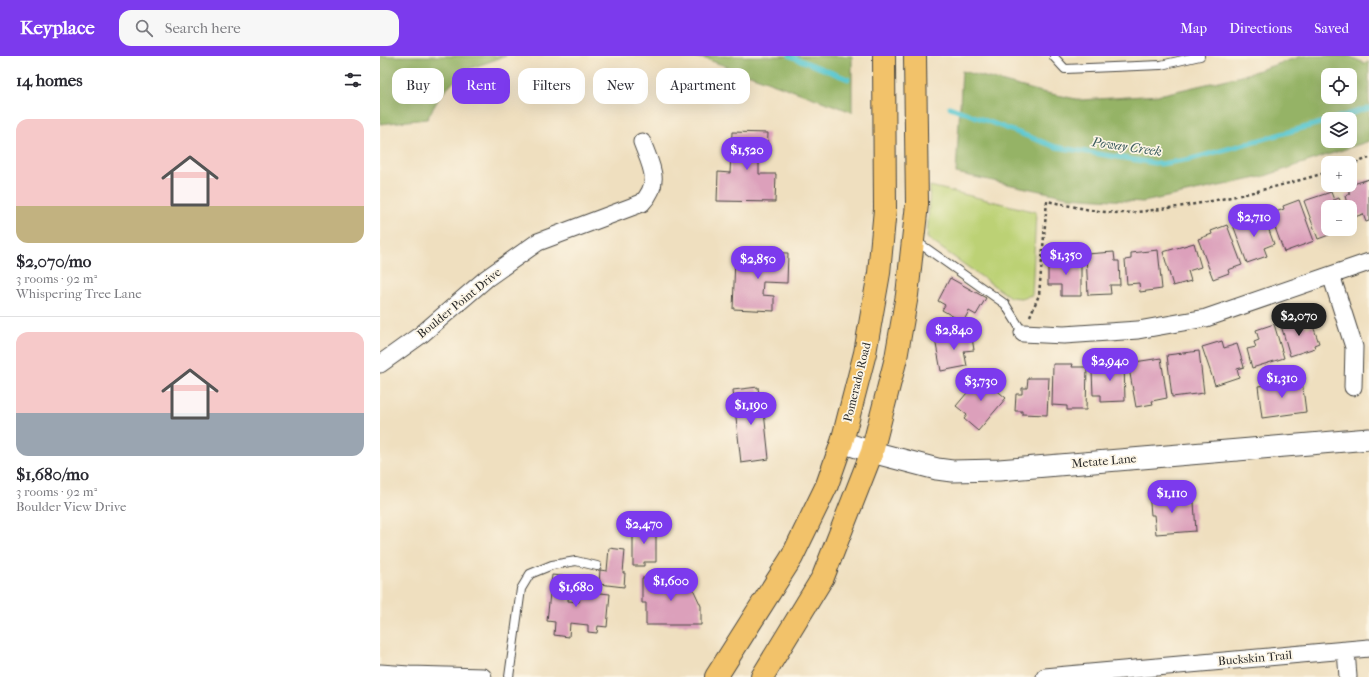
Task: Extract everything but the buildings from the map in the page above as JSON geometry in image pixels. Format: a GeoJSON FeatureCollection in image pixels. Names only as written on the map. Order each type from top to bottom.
{"type":"FeatureCollection","features":[{"type":"Feature","properties":{"kind":"main road","name":"Pomerado Road"},"geometry":{"type":"LineString","coordinates":[[716,677],[792,557],[827,486],[842,442],[865,353],[879,273],[885,209],[884,56]]}},
{"type":"Feature","properties":{"kind":"main road"},"geometry":{"type":"LineString","coordinates":[[762,677],[823,577],[872,452],[903,324],[917,204],[916,56]]}},
{"type":"Feature","properties":{"kind":"street","name":"Boulder Point Drive"},"geometry":{"type":"LineString","coordinates":[[380,364],[422,334],[487,278],[538,242],[642,203],[653,190],[654,179],[653,169],[642,142]]}},
{"type":"Feature","properties":{"kind":"street"},"geometry":{"type":"LineString","coordinates":[[1023,333],[1064,335],[1138,330],[1206,318],[1369,262]]}},
{"type":"Feature","properties":{"kind":"street"},"geometry":{"type":"LineString","coordinates":[[1331,275],[1354,347],[1353,386]]}},
{"type":"Feature","properties":{"kind":"street","name":"Metate Lane"},"geometry":{"type":"LineString","coordinates":[[842,442],[872,452],[937,469],[952,471],[999,470],[1369,439]]}},
{"type":"Feature","properties":{"kind":"street","name":"Buckskin Trail"},"geometry":{"type":"LineString","coordinates":[[1045,677],[1084,675],[1369,648]]}},
{"type":"Feature","properties":{"kind":"street"},"geometry":{"type":"LineString","coordinates":[[1346,650],[1348,677]]}},
{"type":"Feature","properties":{"kind":"street"},"geometry":{"type":"LineString","coordinates":[[380,673],[483,677]]}},
{"type":"Feature","properties":{"kind":"lane"},"geometry":{"type":"LineString","coordinates":[[1054,56],[1065,69],[1161,65],[1200,56]]}},
{"type":"Feature","properties":{"kind":"lane"},"geometry":{"type":"LineString","coordinates":[[913,240],[1005,304],[1023,333]]}},
{"type":"Feature","properties":{"kind":"lane"},"geometry":{"type":"LineString","coordinates":[[509,677],[521,588],[530,574],[552,565],[576,561],[598,566]]}},
{"type":"Feature","properties":{"kind":"path"},"geometry":{"type":"LineString","coordinates":[[1357,162],[1369,158]]}},
{"type":"Feature","properties":{"kind":"path"},"geometry":{"type":"LineString","coordinates":[[1023,333],[1039,295],[1047,202],[1120,213],[1214,202],[1259,192],[1321,174]]}},
{"type":"Feature","properties":{"kind":"green space"},"geometry":{"type":"Polygon","coordinates":[[[380,56],[506,56],[471,68],[452,68],[452,84],[444,92],[444,68],[392,68],[392,104],[435,104],[427,119],[380,124],[380,56]]]}},
{"type":"Feature","properties":{"kind":"green space"},"geometry":{"type":"Polygon","coordinates":[[[689,56],[852,56],[852,112],[750,75],[750,68],[731,68],[706,59],[689,56]]]}},
{"type":"Feature","properties":{"kind":"green space"},"geometry":{"type":"Polygon","coordinates":[[[1302,56],[1349,56],[1364,63],[1369,62],[1369,141],[1357,145],[1357,112],[1321,112],[1321,148],[1348,148],[1262,177],[1143,202],[1068,197],[956,173],[962,71],[1042,92],[1081,100],[1159,95],[1241,76],[1302,56]]]}},
{"type":"Feature","properties":{"kind":"green space"},"geometry":{"type":"Polygon","coordinates":[[[930,186],[1036,212],[1032,295],[1021,298],[1010,297],[927,238],[930,186]]]}},
{"type":"Feature","properties":{"kind":"waterway","name":"Poway Creek"},"geometry":{"type":"LineString","coordinates":[[790,56],[848,79]]}},
{"type":"Feature","properties":{"kind":"waterway","name":"Poway Creek"},"geometry":{"type":"LineString","coordinates":[[950,107],[1056,147],[1160,164],[1191,159],[1321,123]]}},
{"type":"Feature","properties":{"kind":"waterway","name":"Poway Creek"},"geometry":{"type":"LineString","coordinates":[[1356,112],[1369,108]]}}]}
